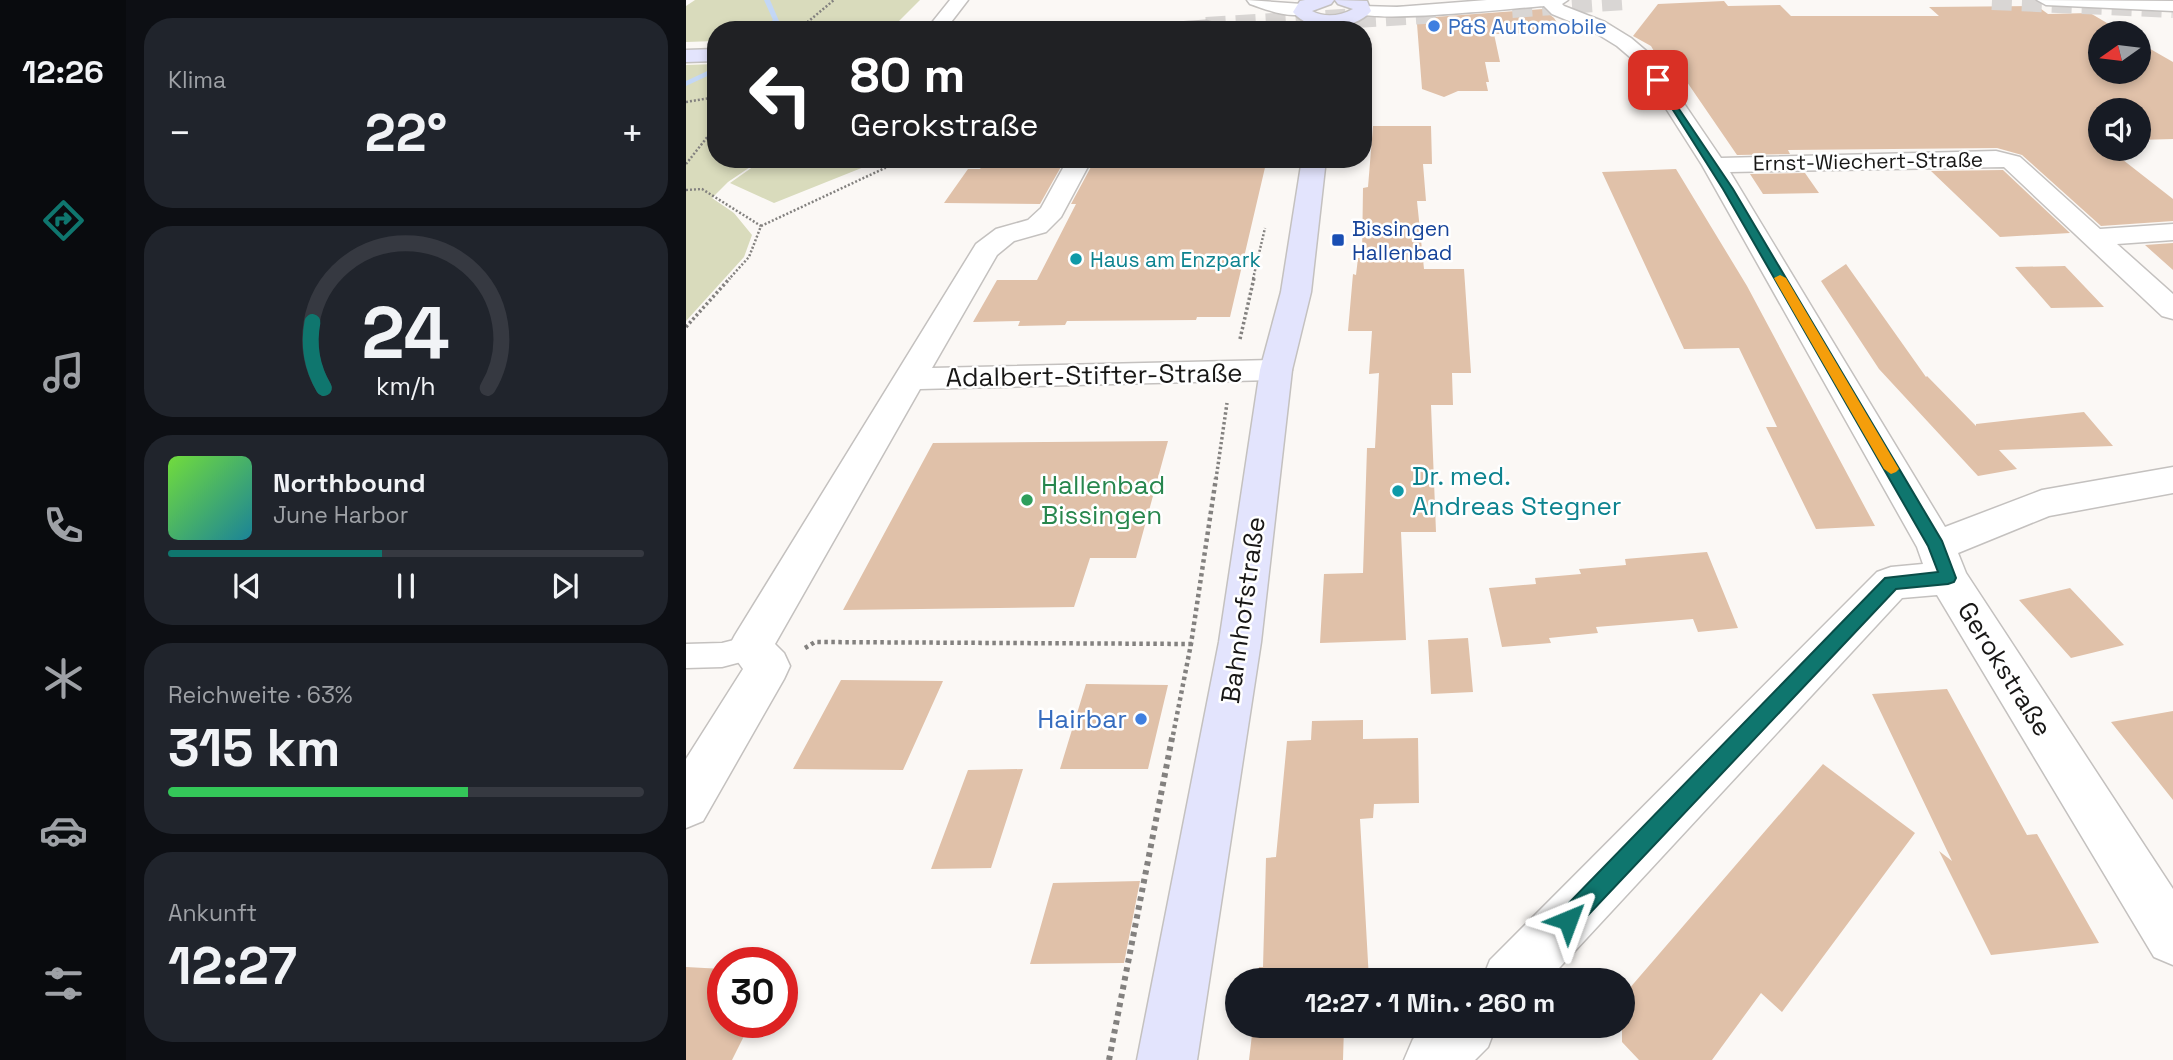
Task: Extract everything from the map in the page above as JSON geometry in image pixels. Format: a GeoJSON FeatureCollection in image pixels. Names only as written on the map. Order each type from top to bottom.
{"type":"FeatureCollection","features":[{"type":"Feature","properties":{"kind":"street"},"geometry":{"type":"LineString","coordinates":[[942,21],[959,0]]}},
{"type":"Feature","properties":{"kind":"street"},"geometry":{"type":"LineString","coordinates":[[1256,0],[1302,9],[1325,0]]}},
{"type":"Feature","properties":{"kind":"street"},"geometry":{"type":"LineString","coordinates":[[1344,0],[1361,5],[1362,11]]}},
{"type":"Feature","properties":{"kind":"street"},"geometry":{"type":"LineString","coordinates":[[1344,21],[1362,11],[1397,12],[1559,0]]}},
{"type":"Feature","properties":{"kind":"street"},"geometry":{"type":"LineString","coordinates":[[2046,0],[2173,6]]}},
{"type":"Feature","properties":{"kind":"street","name":"Gerokstraße"},"geometry":{"type":"LineString","coordinates":[[1549,1],[1558,10],[1598,26],[1624,42],[1644,59],[1714,165],[1942,562],[2173,939]]}},
{"type":"Feature","properties":{"kind":"street"},"geometry":{"type":"LineString","coordinates":[[1302,9],[1304,15],[1322,21]]}},
{"type":"Feature","properties":{"kind":"street"},"geometry":{"type":"LineString","coordinates":[[686,56],[707,55]]}},
{"type":"Feature","properties":{"kind":"street","name":"Ernst-Wiechert-Straße"},"geometry":{"type":"LineString","coordinates":[[1714,165],[1996,158],[2011,162],[2173,310]]}},
{"type":"Feature","properties":{"kind":"street","name":"Adalbert-Stifter-Straße"},"geometry":{"type":"LineString","coordinates":[[686,804],[759,657],[986,250],[1005,235],[1037,226],[1052,212],[1075,168]]}},
{"type":"Feature","properties":{"kind":"street","name":"Bahnhofstraße"},"geometry":{"type":"LineString","coordinates":[[1167,1060],[1240,642],[1276,370],[1296,292],[1313,168]]}},
{"type":"Feature","properties":{"kind":"street"},"geometry":{"type":"LineString","coordinates":[[2094,237],[2173,232]]}},
{"type":"Feature","properties":{"kind":"street","name":"Adalbert-Stifter-Straße"},"geometry":{"type":"LineString","coordinates":[[912,379],[1276,370]]}},
{"type":"Feature","properties":{"kind":"street"},"geometry":{"type":"LineString","coordinates":[[1522,968],[1891,583],[1942,562],[2042,504],[2173,480]]}},
{"type":"Feature","properties":{"kind":"street"},"geometry":{"type":"LineString","coordinates":[[1434,1060],[1455,1038]]}},
{"type":"Feature","properties":{"kind":"lane"},"geometry":{"type":"LineString","coordinates":[[686,656],[759,657]]}},
{"type":"Feature","properties":{"kind":"path"},"geometry":{"type":"LineString","coordinates":[[809,21],[834,0]]}},
{"type":"Feature","properties":{"kind":"path"},"geometry":{"type":"LineString","coordinates":[[686,102],[707,98]]}},
{"type":"Feature","properties":{"kind":"path"},"geometry":{"type":"LineString","coordinates":[[686,164],[707,138]]}},
{"type":"Feature","properties":{"kind":"path"},"geometry":{"type":"LineString","coordinates":[[686,327],[749,257],[761,226],[885,168]]}},
{"type":"Feature","properties":{"kind":"path"},"geometry":{"type":"LineString","coordinates":[[686,190],[702,189],[761,226]]}},
{"type":"Feature","properties":{"kind":"path"},"geometry":{"type":"LineString","coordinates":[[1109,1060],[1191,645],[1232,372],[1266,223]]}},
{"type":"Feature","properties":{"kind":"path"},"geometry":{"type":"LineString","coordinates":[[759,657],[816,642],[1191,645],[1240,642]]}},
{"type":"Feature","properties":{"kind":"green space"},"geometry":{"type":"Polygon","coordinates":[[[695,0],[920,0],[899,21],[707,21],[707,41],[686,42],[686,6],[695,0]]]}},
{"type":"Feature","properties":{"kind":"green space"},"geometry":{"type":"Polygon","coordinates":[[[707,64],[707,168],[749,168],[728,182],[712,198],[734,213],[752,235],[744,257],[686,321],[686,65],[707,64]]]}},
{"type":"Feature","properties":{"kind":"green space"},"geometry":{"type":"Polygon","coordinates":[[[751,168],[862,168],[774,203],[730,183],[751,168]]]}},
{"type":"Feature","properties":{"kind":"building"},"geometry":{"type":"Polygon","coordinates":[[[1724,1],[1728,6],[1780,5],[1791,16],[1939,16],[1929,7],[2037,6],[2048,14],[2090,13],[2104,21],[2088,21],[2088,84],[2151,84],[2151,49],[2173,62],[2173,139],[2151,140],[2151,98],[2088,98],[2088,161],[2124,161],[2173,199],[2173,221],[2101,226],[2022,155],[1997,148],[1788,150],[1790,154],[1737,155],[1676,66],[1666,72],[1651,46],[1633,36],[1658,4],[1724,1]]]}},
{"type":"Feature","properties":{"kind":"building"},"geometry":{"type":"Polygon","coordinates":[[[1543,9],[1554,18],[1563,32],[1494,34],[1500,62],[1485,62],[1488,91],[1458,91],[1444,97],[1422,89],[1417,24],[1424,23],[1421,18],[1543,9]]]}},
{"type":"Feature","properties":{"kind":"building"},"geometry":{"type":"Polygon","coordinates":[[[1373,126],[1431,126],[1432,164],[1423,164],[1426,201],[1417,201],[1424,269],[1464,269],[1471,373],[1452,373],[1453,405],[1431,405],[1436,532],[1401,532],[1406,640],[1320,643],[1324,574],[1363,573],[1367,448],[1375,448],[1379,373],[1369,374],[1372,331],[1348,331],[1353,274],[1356,275],[1358,258],[1362,258],[1363,188],[1368,187],[1370,168],[1372,168],[1373,126]]]}},
{"type":"Feature","properties":{"kind":"building"},"geometry":{"type":"Polygon","coordinates":[[[1060,168],[1040,204],[944,203],[968,169],[1060,168]]]}},
{"type":"Feature","properties":{"kind":"building","name":"Haus am Enzpark"},"geometry":{"type":"Polygon","coordinates":[[[1090,168],[1265,168],[1230,317],[1197,317],[1196,320],[1067,321],[1065,325],[1018,326],[1020,321],[973,322],[997,280],[1037,280],[1076,204],[1071,204],[1090,168]]]}},
{"type":"Feature","properties":{"kind":"building"},"geometry":{"type":"Polygon","coordinates":[[[1676,169],[1747,286],[1875,526],[1816,529],[1766,427],[1777,427],[1739,348],[1684,349],[1602,172],[1676,169]]]}},
{"type":"Feature","properties":{"kind":"building"},"geometry":{"type":"Polygon","coordinates":[[[2003,170],[2070,233],[2000,237],[1931,171],[2003,170]]]}},
{"type":"Feature","properties":{"kind":"building"},"geometry":{"type":"Polygon","coordinates":[[[1805,173],[1819,193],[1763,194],[1750,174],[1805,173]]]}},
{"type":"Feature","properties":{"kind":"building"},"geometry":{"type":"Polygon","coordinates":[[[2173,243],[2173,270],[2145,245],[2173,243]]]}},
{"type":"Feature","properties":{"kind":"building"},"geometry":{"type":"Polygon","coordinates":[[[1846,264],[1926,377],[1976,426],[2084,412],[2113,446],[1999,450],[2017,469],[1978,476],[1879,369],[1821,281],[1846,264]]]}},
{"type":"Feature","properties":{"kind":"building"},"geometry":{"type":"Polygon","coordinates":[[[2065,266],[2104,307],[2051,308],[2015,267],[2065,266]]]}},
{"type":"Feature","properties":{"kind":"building","name":"Hallenbad Bissingen"},"geometry":{"type":"Polygon","coordinates":[[[1168,441],[1136,558],[1090,558],[1074,607],[843,610],[933,443],[1168,441]]]}},
{"type":"Feature","properties":{"kind":"building"},"geometry":{"type":"Polygon","coordinates":[[[1707,552],[1738,628],[1698,632],[1693,619],[1596,627],[1598,633],[1549,638],[1551,643],[1502,647],[1489,588],[1536,584],[1535,578],[1581,574],[1579,569],[1626,565],[1625,559],[1707,552]]]}},
{"type":"Feature","properties":{"kind":"building"},"geometry":{"type":"Polygon","coordinates":[[[2070,588],[2124,645],[2071,658],[2019,600],[2070,588]]]}},
{"type":"Feature","properties":{"kind":"building"},"geometry":{"type":"Polygon","coordinates":[[[1468,638],[1473,692],[1431,694],[1428,640],[1468,638]]]}},
{"type":"Feature","properties":{"kind":"building"},"geometry":{"type":"Polygon","coordinates":[[[841,680],[943,681],[903,770],[793,769],[841,680]]]}},
{"type":"Feature","properties":{"kind":"building"},"geometry":{"type":"Polygon","coordinates":[[[1086,684],[1168,685],[1148,769],[1060,769],[1086,684]]]}},
{"type":"Feature","properties":{"kind":"building"},"geometry":{"type":"Polygon","coordinates":[[[1947,689],[2027,835],[2037,834],[2099,943],[1991,955],[1939,851],[1952,861],[1872,694],[1947,689]]]}},
{"type":"Feature","properties":{"kind":"building"},"geometry":{"type":"Polygon","coordinates":[[[2173,711],[2173,800],[2111,722],[2173,711]]]}},
{"type":"Feature","properties":{"kind":"building"},"geometry":{"type":"Polygon","coordinates":[[[1363,720],[1363,739],[1418,738],[1419,803],[1374,804],[1373,818],[1360,819],[1368,968],[1259,968],[1263,967],[1266,858],[1276,857],[1287,741],[1311,740],[1312,721],[1363,720]]]}},
{"type":"Feature","properties":{"kind":"building"},"geometry":{"type":"Polygon","coordinates":[[[1823,764],[1915,833],[1782,1012],[1761,993],[1712,1060],[1639,1060],[1622,1042],[1622,1038],[1635,1038],[1635,982],[1823,764]]]}},
{"type":"Feature","properties":{"kind":"building"},"geometry":{"type":"Polygon","coordinates":[[[1023,769],[991,868],[931,869],[968,770],[1023,769]]]}},
{"type":"Feature","properties":{"kind":"building"},"geometry":{"type":"Polygon","coordinates":[[[1140,881],[1124,963],[1030,964],[1053,883],[1140,881]]]}},
{"type":"Feature","properties":{"kind":"building"},"geometry":{"type":"Polygon","coordinates":[[[686,967],[707,968],[707,1038],[743,1038],[732,1060],[686,1060],[686,967]]]}},
{"type":"Feature","properties":{"kind":"building"},"geometry":{"type":"Polygon","coordinates":[[[1252,1038],[1344,1038],[1343,1060],[1249,1060],[1252,1038]]]}},
{"type":"Feature","properties":{"kind":"waterway"},"geometry":{"type":"LineString","coordinates":[[767,0],[776,21]]}},
{"type":"Feature","properties":{"kind":"waterway"},"geometry":{"type":"LineString","coordinates":[[686,84],[707,74]]}},
{"type":"Feature","properties":{"kind":"tunnel"},"geometry":{"type":"LineString","coordinates":[[1512,8],[1625,0]]}},
{"type":"Feature","properties":{"kind":"tunnel"},"geometry":{"type":"LineString","coordinates":[[1992,0],[2173,8]]}},
{"type":"Feature","properties":{"kind":"tunnel"},"geometry":{"type":"LineString","coordinates":[[1307,21],[1441,13]]}},
{"type":"Feature","properties":{"kind":"slow traffic"},"geometry":{"type":"LineString","coordinates":[[1780,278],[1891,469]]}},
{"type":"Feature","properties":{"kind":"place","name":"P&S Automobile"},"geometry":{"type":"Point","coordinates":[1434,26]}},
{"type":"Feature","properties":{"kind":"place","name":"Bissingen Hallenbad"},"geometry":{"type":"Point","coordinates":[1338,240]}},
{"type":"Feature","properties":{"kind":"place","name":"Haus am Enzpark"},"geometry":{"type":"Point","coordinates":[1076,259]}},
{"type":"Feature","properties":{"kind":"place","name":"Dr. med. Andreas Stegner"},"geometry":{"type":"Point","coordinates":[1398,491]}},
{"type":"Feature","properties":{"kind":"place","name":"Hallenbad Bissingen"},"geometry":{"type":"Point","coordinates":[1027,500]}},
{"type":"Feature","properties":{"kind":"place","name":"Hairbar"},"geometry":{"type":"Point","coordinates":[1141,719]}},
{"type":"Feature","properties":{"kind":"route"},"geometry":{"type":"LineString","coordinates":[[1568,920],[1891,583],[1948,578],[1936,546],[1714,165],[1658,80]]}}]}
